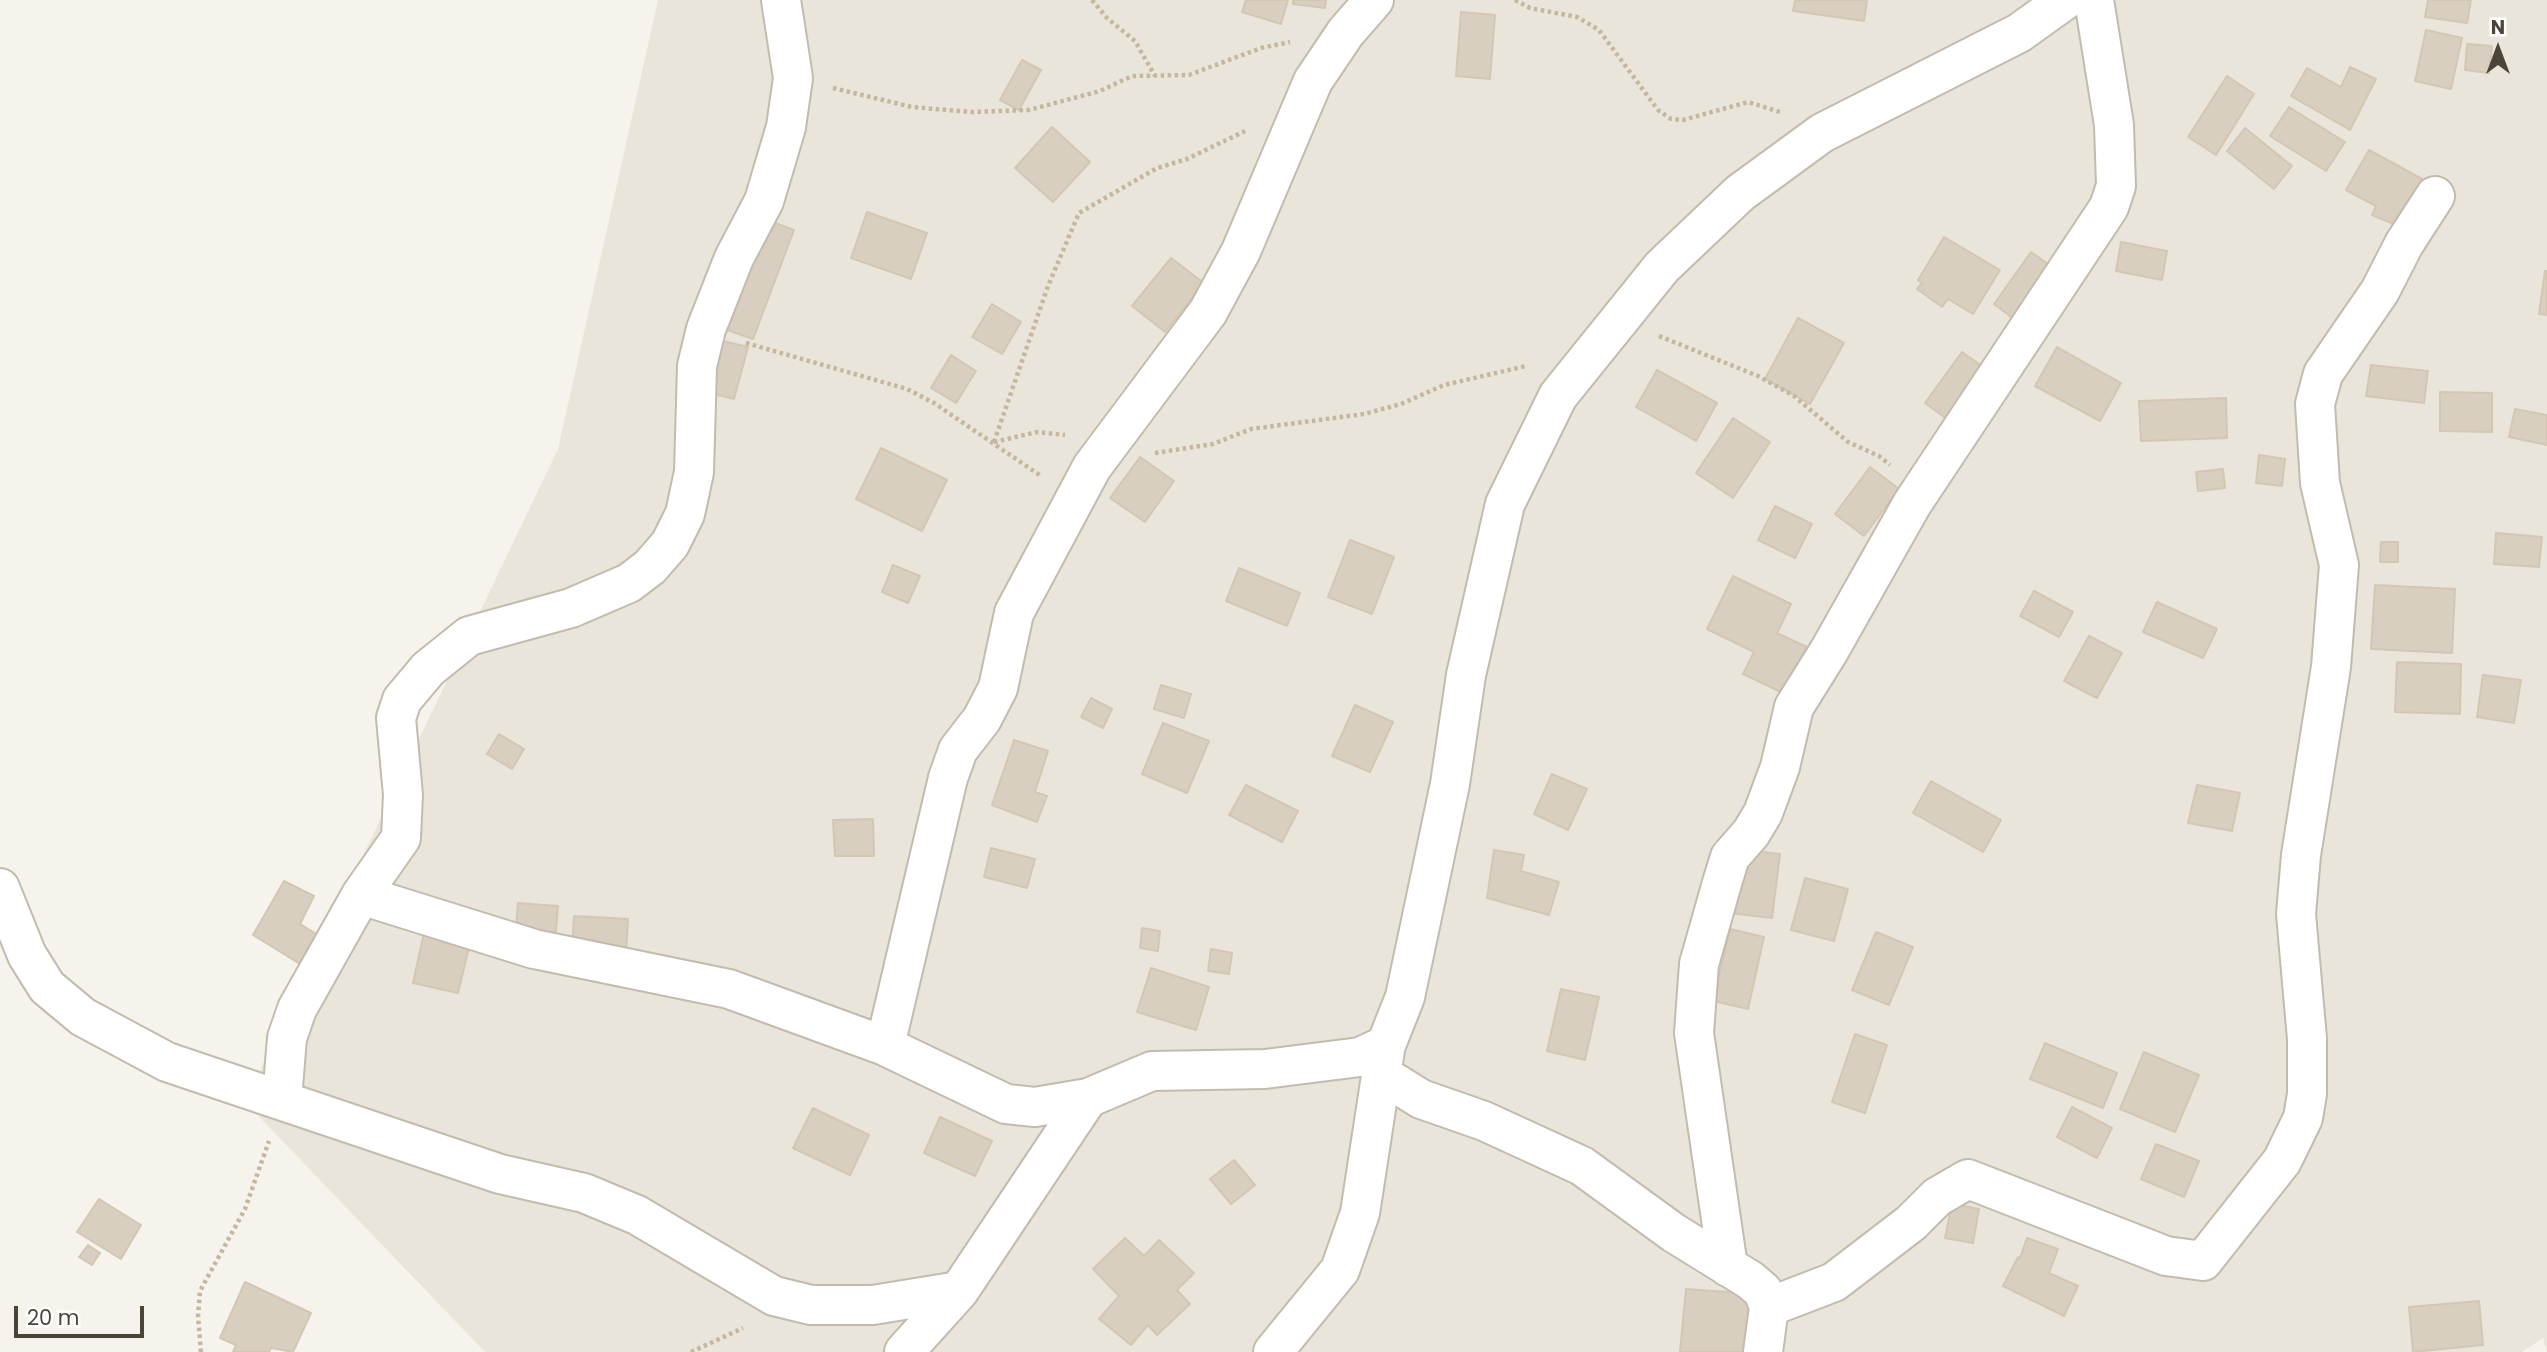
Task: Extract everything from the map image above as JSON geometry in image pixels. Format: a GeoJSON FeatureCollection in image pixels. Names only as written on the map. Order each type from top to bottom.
{"type":"FeatureCollection","features":[{"type":"Feature","properties":{"kind":"street"},"geometry":{"type":"LineString","coordinates":[[282,1100],[287,1038],[297,1009],[361,895],[401,838],[403,795],[396,718],[402,700],[428,669],[469,636],[571,608],[629,583],[650,567],[670,544],[685,514],[694,472],[697,366],[706,329],[734,258],[764,201],[786,127],[793,78],[781,0]]}},
{"type":"Feature","properties":{"kind":"street"},"geometry":{"type":"LineString","coordinates":[[885,1046],[948,778],[958,750],[982,719],[998,688],[1014,613],[1074,500],[1106,448],[1208,312],[1241,251],[1313,81],[1346,33],[1374,0]]}},
{"type":"Feature","properties":{"kind":"street"},"geometry":{"type":"LineString","coordinates":[[1273,1352],[1340,1270],[1360,1213],[1383,1059],[1408,985],[1450,784],[1466,675],[1506,504],[1558,396],[1662,267],[1740,193],[1822,133],[2019,33],[2065,0]]}},
{"type":"Feature","properties":{"kind":"street"},"geometry":{"type":"LineString","coordinates":[[1728,1267],[1694,1033],[1699,964],[1730,857],[1751,833],[1763,813],[1776,778],[1794,707],[1829,651],[1912,504],[2109,207],[2116,186],[2113,125],[2094,0]]}},
{"type":"Feature","properties":{"kind":"street"},"geometry":{"type":"LineString","coordinates":[[1769,1307],[1834,1282],[1911,1223],[1937,1196],[1968,1179],[2166,1256],[2203,1261],[2282,1161],[2303,1118],[2307,1094],[2307,1039],[2296,914],[2301,855],[2329,680],[2339,565],[2320,483],[2315,404],[2323,374],[2380,291],[2404,244],[2435,196]]}},
{"type":"Feature","properties":{"kind":"street"},"geometry":{"type":"LineString","coordinates":[[0,888],[14,962],[83,1017],[167,1062],[500,1174],[584,1193],[637,1215],[774,1296],[811,1305],[873,1305],[959,1291]]}},
{"type":"Feature","properties":{"kind":"street"},"geometry":{"type":"LineString","coordinates":[[361,895],[534,949],[729,989],[885,1046],[1006,1104],[1035,1107],[1088,1098],[1152,1071],[1265,1069],[1360,1057],[1383,1059],[1421,1100],[1484,1121],[1582,1166],[1674,1233],[1763,1292],[1769,1307],[1763,1352]]}},
{"type":"Feature","properties":{"kind":"street"},"geometry":{"type":"LineString","coordinates":[[904,1352],[959,1291],[1088,1098]]}},
{"type":"Feature","properties":{"kind":"path"},"geometry":{"type":"LineString","coordinates":[[1092,0],[1135,41],[1155,76]]}},
{"type":"Feature","properties":{"kind":"path"},"geometry":{"type":"LineString","coordinates":[[1515,0],[1530,8],[1577,17],[1600,30],[1658,110],[1671,119],[1684,120],[1748,102],[1775,109],[1822,133]]}},
{"type":"Feature","properties":{"kind":"path"},"geometry":{"type":"LineString","coordinates":[[793,78],[912,107],[972,112],[1029,110],[1100,91],[1132,76],[1189,75],[1280,43],[1346,33]]}},
{"type":"Feature","properties":{"kind":"path"},"geometry":{"type":"LineString","coordinates":[[994,442],[1053,274],[1079,213],[1157,168],[1187,159],[1248,130]]}},
{"type":"Feature","properties":{"kind":"path"},"geometry":{"type":"LineString","coordinates":[[1618,323],[1712,356],[1794,396],[1848,442],[1879,456],[1891,466],[1912,504]]}},
{"type":"Feature","properties":{"kind":"path"},"geometry":{"type":"LineString","coordinates":[[706,329],[907,389],[994,442],[1074,500]]}},
{"type":"Feature","properties":{"kind":"path"},"geometry":{"type":"LineString","coordinates":[[994,442],[1037,432],[1056,432],[1106,448],[1155,453],[1183,451],[1251,429],[1378,411],[1444,385],[1532,365]]}},
{"type":"Feature","properties":{"kind":"path"},"geometry":{"type":"LineString","coordinates":[[201,1352],[198,1316],[200,1292],[258,1178],[282,1100]]}},
{"type":"Feature","properties":{"kind":"shaded area"},"geometry":{"type":"Polygon","coordinates":[[[658,0],[2547,0],[2547,1352],[2543,1338],[2522,1352],[485,1352],[245,1102],[558,449],[658,0]]]}},
{"type":"Feature","properties":{"kind":"building"},"geometry":{"type":"Polygon","coordinates":[[[1246,0],[1288,0],[1281,24],[1242,12],[1246,0]]]}},
{"type":"Feature","properties":{"kind":"building"},"geometry":{"type":"Polygon","coordinates":[[[1293,0],[1326,0],[1325,8],[1293,4],[1293,0]]]}},
{"type":"Feature","properties":{"kind":"building"},"geometry":{"type":"Polygon","coordinates":[[[1795,0],[1867,0],[1864,21],[1793,11],[1795,0]]]}},
{"type":"Feature","properties":{"kind":"building"},"geometry":{"type":"Polygon","coordinates":[[[2428,0],[2471,0],[2467,23],[2425,17],[2428,0]]]}},
{"type":"Feature","properties":{"kind":"building"},"geometry":{"type":"Polygon","coordinates":[[[1461,12],[1495,15],[1490,79],[1456,76],[1461,12]]]}},
{"type":"Feature","properties":{"kind":"building"},"geometry":{"type":"Polygon","coordinates":[[[2426,30],[2462,38],[2451,89],[2415,81],[2426,30]]]}},
{"type":"Feature","properties":{"kind":"building"},"geometry":{"type":"Polygon","coordinates":[[[2467,44],[2492,46],[2489,73],[2465,70],[2467,44]]]}},
{"type":"Feature","properties":{"kind":"building"},"geometry":{"type":"Polygon","coordinates":[[[1022,60],[1041,70],[1019,110],[1000,100],[1022,60]]]}},
{"type":"Feature","properties":{"kind":"building"},"geometry":{"type":"Polygon","coordinates":[[[2350,67],[2376,79],[2350,130],[2291,96],[2307,68],[2341,87],[2350,67]]]}},
{"type":"Feature","properties":{"kind":"building"},"geometry":{"type":"Polygon","coordinates":[[[2227,76],[2254,94],[2216,155],[2188,137],[2227,76]]]}},
{"type":"Feature","properties":{"kind":"building"},"geometry":{"type":"Polygon","coordinates":[[[2289,107],[2345,142],[2326,171],[2270,136],[2289,107]]]}},
{"type":"Feature","properties":{"kind":"building"},"geometry":{"type":"Polygon","coordinates":[[[1052,127],[1090,162],[1053,202],[1015,168],[1052,127]]]}},
{"type":"Feature","properties":{"kind":"building"},"geometry":{"type":"Polygon","coordinates":[[[2245,128],[2292,166],[2274,189],[2227,151],[2245,128]]]}},
{"type":"Feature","properties":{"kind":"building"},"geometry":{"type":"Polygon","coordinates":[[[2369,150],[2422,179],[2396,225],[2372,215],[2376,206],[2346,190],[2369,150]]]}},
{"type":"Feature","properties":{"kind":"building"},"geometry":{"type":"Polygon","coordinates":[[[867,212],[927,233],[911,279],[851,258],[867,212]]]}},
{"type":"Feature","properties":{"kind":"building"},"geometry":{"type":"Polygon","coordinates":[[[759,217],[794,230],[753,339],[719,327],[759,217]]]}},
{"type":"Feature","properties":{"kind":"building"},"geometry":{"type":"Polygon","coordinates":[[[1944,237],[2000,270],[1973,314],[1948,299],[1942,307],[1917,289],[1922,283],[1918,280],[1944,237]]]}},
{"type":"Feature","properties":{"kind":"building"},"geometry":{"type":"Polygon","coordinates":[[[2121,242],[2167,251],[2162,280],[2116,271],[2121,242]]]}},
{"type":"Feature","properties":{"kind":"building"},"geometry":{"type":"Polygon","coordinates":[[[2031,252],[2065,276],[2027,329],[1994,304],[2031,252]]]}},
{"type":"Feature","properties":{"kind":"building"},"geometry":{"type":"Polygon","coordinates":[[[1171,258],[1204,283],[1165,332],[1132,306],[1171,258]]]}},
{"type":"Feature","properties":{"kind":"building"},"geometry":{"type":"Polygon","coordinates":[[[2547,271],[2547,315],[2539,314],[2547,271]]]}},
{"type":"Feature","properties":{"kind":"building"},"geometry":{"type":"Polygon","coordinates":[[[992,304],[1021,322],[1002,354],[972,337],[992,304]]]}},
{"type":"Feature","properties":{"kind":"building"},"geometry":{"type":"Polygon","coordinates":[[[1798,318],[1844,343],[1810,404],[1765,379],[1798,318]]]}},
{"type":"Feature","properties":{"kind":"building"},"geometry":{"type":"Polygon","coordinates":[[[719,340],[748,347],[734,399],[706,392],[719,340]]]}},
{"type":"Feature","properties":{"kind":"building"},"geometry":{"type":"Polygon","coordinates":[[[2057,347],[2121,383],[2100,421],[2035,386],[2057,347]]]}},
{"type":"Feature","properties":{"kind":"building"},"geometry":{"type":"Polygon","coordinates":[[[1962,352],[1992,373],[1955,425],[1925,403],[1962,352]]]}},
{"type":"Feature","properties":{"kind":"building"},"geometry":{"type":"Polygon","coordinates":[[[951,355],[976,371],[956,403],[931,388],[951,355]]]}},
{"type":"Feature","properties":{"kind":"building"},"geometry":{"type":"Polygon","coordinates":[[[2371,365],[2428,371],[2424,403],[2366,396],[2371,365]]]}},
{"type":"Feature","properties":{"kind":"building"},"geometry":{"type":"Polygon","coordinates":[[[1657,370],[1717,403],[1696,441],[1636,407],[1657,370]]]}},
{"type":"Feature","properties":{"kind":"building"},"geometry":{"type":"Polygon","coordinates":[[[2440,392],[2492,393],[2492,432],[2440,431],[2440,392]]]}},
{"type":"Feature","properties":{"kind":"building"},"geometry":{"type":"Polygon","coordinates":[[[2226,398],[2227,438],[2141,441],[2139,401],[2226,398]]]}},
{"type":"Feature","properties":{"kind":"building"},"geometry":{"type":"Polygon","coordinates":[[[2515,409],[2547,415],[2547,445],[2509,437],[2515,409]]]}},
{"type":"Feature","properties":{"kind":"building"},"geometry":{"type":"Polygon","coordinates":[[[1733,418],[1770,442],[1733,498],[1696,473],[1733,418]]]}},
{"type":"Feature","properties":{"kind":"building"},"geometry":{"type":"Polygon","coordinates":[[[881,448],[947,480],[922,531],[856,499],[881,448]]]}},
{"type":"Feature","properties":{"kind":"building"},"geometry":{"type":"Polygon","coordinates":[[[2259,455],[2285,459],[2282,486],[2256,483],[2259,455]]]}},
{"type":"Feature","properties":{"kind":"building"},"geometry":{"type":"Polygon","coordinates":[[[1140,457],[1174,481],[1145,522],[1110,498],[1140,457]]]}},
{"type":"Feature","properties":{"kind":"building"},"geometry":{"type":"Polygon","coordinates":[[[1870,467],[1899,489],[1864,536],[1835,514],[1870,467]]]}},
{"type":"Feature","properties":{"kind":"building"},"geometry":{"type":"Polygon","coordinates":[[[2223,469],[2225,488],[2198,491],[2196,472],[2223,469]]]}},
{"type":"Feature","properties":{"kind":"building"},"geometry":{"type":"Polygon","coordinates":[[[1775,506],[1812,524],[1795,558],[1758,540],[1775,506]]]}},
{"type":"Feature","properties":{"kind":"building"},"geometry":{"type":"Polygon","coordinates":[[[2496,533],[2542,537],[2539,567],[2494,564],[2496,533]]]}},
{"type":"Feature","properties":{"kind":"building"},"geometry":{"type":"Polygon","coordinates":[[[1350,540],[1394,557],[1372,614],[1328,597],[1350,540]]]}},
{"type":"Feature","properties":{"kind":"building"},"geometry":{"type":"Polygon","coordinates":[[[2381,542],[2398,542],[2398,562],[2380,562],[2381,542]]]}},
{"type":"Feature","properties":{"kind":"building"},"geometry":{"type":"Polygon","coordinates":[[[893,565],[920,576],[908,603],[882,592],[893,565]]]}},
{"type":"Feature","properties":{"kind":"building"},"geometry":{"type":"Polygon","coordinates":[[[1239,568],[1300,593],[1287,626],[1226,601],[1239,568]]]}},
{"type":"Feature","properties":{"kind":"building"},"geometry":{"type":"Polygon","coordinates":[[[1733,576],[1791,604],[1777,633],[1807,647],[1783,693],[1743,674],[1754,652],[1707,629],[1733,576]]]}},
{"type":"Feature","properties":{"kind":"building"},"geometry":{"type":"Polygon","coordinates":[[[2375,585],[2455,589],[2452,653],[2371,649],[2375,585]]]}},
{"type":"Feature","properties":{"kind":"building"},"geometry":{"type":"Polygon","coordinates":[[[2034,591],[2073,612],[2059,637],[2020,616],[2034,591]]]}},
{"type":"Feature","properties":{"kind":"building"},"geometry":{"type":"Polygon","coordinates":[[[2157,602],[2217,629],[2203,658],[2143,632],[2157,602]]]}},
{"type":"Feature","properties":{"kind":"building"},"geometry":{"type":"Polygon","coordinates":[[[2089,636],[2122,653],[2097,698],[2064,681],[2089,636]]]}},
{"type":"Feature","properties":{"kind":"building"},"geometry":{"type":"Polygon","coordinates":[[[2397,662],[2461,664],[2460,714],[2395,712],[2397,662]]]}},
{"type":"Feature","properties":{"kind":"building"},"geometry":{"type":"Polygon","coordinates":[[[2483,675],[2521,680],[2514,723],[2477,717],[2483,675]]]}},
{"type":"Feature","properties":{"kind":"building"},"geometry":{"type":"Polygon","coordinates":[[[1161,685],[1191,694],[1184,718],[1154,709],[1161,685]]]}},
{"type":"Feature","properties":{"kind":"building"},"geometry":{"type":"Polygon","coordinates":[[[1091,698],[1112,709],[1103,728],[1081,717],[1091,698]]]}},
{"type":"Feature","properties":{"kind":"building"},"geometry":{"type":"Polygon","coordinates":[[[1355,705],[1393,722],[1370,772],[1332,756],[1355,705]]]}},
{"type":"Feature","properties":{"kind":"building"},"geometry":{"type":"Polygon","coordinates":[[[1163,723],[1209,741],[1187,793],[1142,774],[1163,723]]]}},
{"type":"Feature","properties":{"kind":"building"},"geometry":{"type":"Polygon","coordinates":[[[499,734],[524,749],[512,769],[487,754],[499,734]]]}},
{"type":"Feature","properties":{"kind":"building"},"geometry":{"type":"Polygon","coordinates":[[[1014,740],[1048,751],[1035,792],[1047,796],[1037,822],[992,805],[1014,740]]]}},
{"type":"Feature","properties":{"kind":"building"},"geometry":{"type":"Polygon","coordinates":[[[1552,774],[1587,789],[1568,830],[1534,814],[1552,774]]]}},
{"type":"Feature","properties":{"kind":"building"},"geometry":{"type":"Polygon","coordinates":[[[1931,781],[2001,820],[1983,852],[1913,813],[1931,781]]]}},
{"type":"Feature","properties":{"kind":"building"},"geometry":{"type":"Polygon","coordinates":[[[1246,785],[1298,811],[1282,842],[1229,815],[1246,785]]]}},
{"type":"Feature","properties":{"kind":"building"},"geometry":{"type":"Polygon","coordinates":[[[2197,785],[2240,793],[2232,831],[2188,823],[2197,785]]]}},
{"type":"Feature","properties":{"kind":"building"},"geometry":{"type":"Polygon","coordinates":[[[873,819],[874,856],[835,856],[833,820],[873,819]]]}},
{"type":"Feature","properties":{"kind":"building"},"geometry":{"type":"Polygon","coordinates":[[[991,848],[1035,859],[1027,888],[984,877],[991,848]]]}},
{"type":"Feature","properties":{"kind":"building"},"geometry":{"type":"Polygon","coordinates":[[[1738,849],[1780,854],[1772,918],[1729,913],[1738,849]]]}},
{"type":"Feature","properties":{"kind":"building"},"geometry":{"type":"Polygon","coordinates":[[[1494,850],[1524,855],[1521,871],[1559,882],[1549,915],[1487,898],[1494,850]]]}},
{"type":"Feature","properties":{"kind":"building"},"geometry":{"type":"Polygon","coordinates":[[[1805,878],[1848,889],[1834,941],[1791,930],[1805,878]]]}},
{"type":"Feature","properties":{"kind":"building"},"geometry":{"type":"Polygon","coordinates":[[[284,881],[314,896],[300,924],[318,935],[300,964],[253,935],[284,881]]]}},
{"type":"Feature","properties":{"kind":"building"},"geometry":{"type":"Polygon","coordinates":[[[518,903],[558,906],[555,941],[515,938],[518,903]]]}},
{"type":"Feature","properties":{"kind":"building"},"geometry":{"type":"Polygon","coordinates":[[[574,916],[628,919],[626,953],[572,950],[574,916]]]}},
{"type":"Feature","properties":{"kind":"building"},"geometry":{"type":"Polygon","coordinates":[[[1142,928],[1160,931],[1158,951],[1140,948],[1142,928]]]}},
{"type":"Feature","properties":{"kind":"building"},"geometry":{"type":"Polygon","coordinates":[[[1730,929],[1764,937],[1748,1009],[1713,1001],[1730,929]]]}},
{"type":"Feature","properties":{"kind":"building"},"geometry":{"type":"Polygon","coordinates":[[[1876,932],[1913,947],[1889,1005],[1852,990],[1876,932]]]}},
{"type":"Feature","properties":{"kind":"building"},"geometry":{"type":"Polygon","coordinates":[[[424,933],[470,943],[458,993],[413,983],[424,933]]]}},
{"type":"Feature","properties":{"kind":"building"},"geometry":{"type":"Polygon","coordinates":[[[1211,949],[1232,953],[1229,974],[1208,971],[1211,949]]]}},
{"type":"Feature","properties":{"kind":"building"},"geometry":{"type":"Polygon","coordinates":[[[1151,968],[1209,987],[1196,1030],[1137,1012],[1151,968]]]}},
{"type":"Feature","properties":{"kind":"building"},"geometry":{"type":"Polygon","coordinates":[[[1561,989],[1599,997],[1585,1060],[1547,1051],[1561,989]]]}},
{"type":"Feature","properties":{"kind":"building"},"geometry":{"type":"Polygon","coordinates":[[[1855,1034],[1887,1045],[1865,1113],[1832,1102],[1855,1034]]]}},
{"type":"Feature","properties":{"kind":"building"},"geometry":{"type":"Polygon","coordinates":[[[2045,1043],[2117,1073],[2103,1108],[2030,1079],[2045,1043]]]}},
{"type":"Feature","properties":{"kind":"building"},"geometry":{"type":"Polygon","coordinates":[[[2144,1052],[2199,1075],[2175,1132],[2120,1109],[2144,1052]]]}},
{"type":"Feature","properties":{"kind":"building"},"geometry":{"type":"Polygon","coordinates":[[[2072,1107],[2112,1128],[2097,1158],[2057,1137],[2072,1107]]]}},
{"type":"Feature","properties":{"kind":"building"},"geometry":{"type":"Polygon","coordinates":[[[813,1108],[869,1135],[850,1175],[793,1148],[813,1108]]]}},
{"type":"Feature","properties":{"kind":"building"},"geometry":{"type":"Polygon","coordinates":[[[940,1117],[992,1141],[975,1176],[924,1153],[940,1117]]]}},
{"type":"Feature","properties":{"kind":"building"},"geometry":{"type":"Polygon","coordinates":[[[2156,1144],[2199,1161],[2184,1197],[2141,1179],[2156,1144]]]}},
{"type":"Feature","properties":{"kind":"building"},"geometry":{"type":"Polygon","coordinates":[[[1234,1160],[1255,1185],[1231,1204],[1210,1179],[1234,1160]]]}},
{"type":"Feature","properties":{"kind":"building"},"geometry":{"type":"Polygon","coordinates":[[[99,1199],[141,1225],[121,1259],[77,1232],[99,1199]]]}},
{"type":"Feature","properties":{"kind":"building"},"geometry":{"type":"Polygon","coordinates":[[[1952,1204],[1979,1209],[1973,1243],[1945,1238],[1952,1204]]]}},
{"type":"Feature","properties":{"kind":"building"},"geometry":{"type":"Polygon","coordinates":[[[1125,1238],[1144,1256],[1159,1240],[1194,1273],[1177,1290],[1190,1304],[1157,1335],[1148,1325],[1131,1345],[1099,1319],[1119,1296],[1093,1269],[1125,1238]]]}},
{"type":"Feature","properties":{"kind":"building"},"geometry":{"type":"Polygon","coordinates":[[[2027,1238],[2058,1249],[2049,1273],[2078,1286],[2064,1316],[2003,1286],[2018,1257],[2020,1258],[2027,1238]]]}},
{"type":"Feature","properties":{"kind":"building"},"geometry":{"type":"Polygon","coordinates":[[[88,1245],[100,1253],[92,1265],[79,1257],[88,1245]]]}},
{"type":"Feature","properties":{"kind":"building"},"geometry":{"type":"Polygon","coordinates":[[[245,1282],[311,1313],[293,1352],[271,1348],[269,1352],[233,1352],[236,1345],[220,1338],[245,1282]]]}},
{"type":"Feature","properties":{"kind":"building"},"geometry":{"type":"Polygon","coordinates":[[[1686,1289],[1755,1294],[1749,1352],[1680,1352],[1686,1289]]]}},
{"type":"Feature","properties":{"kind":"building"},"geometry":{"type":"Polygon","coordinates":[[[2479,1301],[2483,1345],[2413,1352],[2409,1307],[2479,1301]]]}}]}
